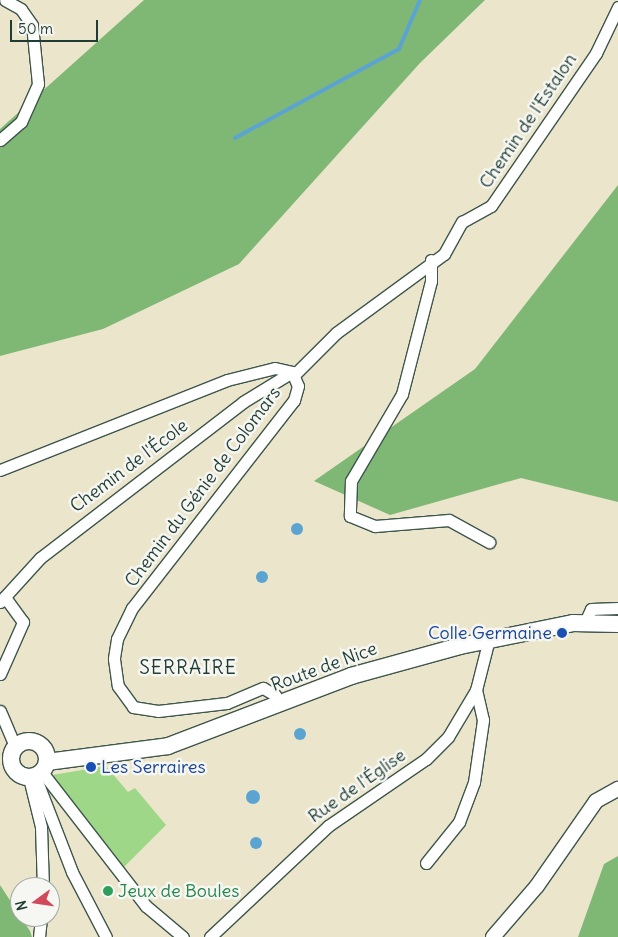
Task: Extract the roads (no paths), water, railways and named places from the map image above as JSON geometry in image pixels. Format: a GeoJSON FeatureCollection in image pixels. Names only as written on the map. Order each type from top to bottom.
{"type":"FeatureCollection","features":[{"type":"Feature","properties":{"kind":"main road","name":"Route de Nice"},"geometry":{"type":"LineString","coordinates":[[38,772],[150,750],[278,705],[372,669],[489,639],[584,622],[618,624]]}},
{"type":"Feature","properties":{"kind":"main road"},"geometry":{"type":"LineString","coordinates":[[35,743],[46,752],[38,772],[19,775],[9,758],[35,743]]}},
{"type":"Feature","properties":{"kind":"street"},"geometry":{"type":"LineString","coordinates":[[0,140],[21,122],[38,84],[32,25],[22,10],[5,0]]}},
{"type":"Feature","properties":{"kind":"street","name":"Chemin de l'Estalon"},"geometry":{"type":"LineString","coordinates":[[293,373],[336,333],[431,260],[444,254],[462,222],[491,206],[523,165],[596,53],[618,7]]}},
{"type":"Feature","properties":{"kind":"street"},"geometry":{"type":"LineString","coordinates":[[431,260],[431,281],[402,394],[351,482],[350,516],[375,526],[449,520],[489,542]]}},
{"type":"Feature","properties":{"kind":"street","name":"Chemin du Génie de Colomars"},"geometry":{"type":"LineString","coordinates":[[0,470],[227,380],[275,368],[293,373],[298,386],[294,400],[132,608],[117,638],[114,659],[118,686],[125,700],[139,708],[158,711],[227,703],[263,688],[275,695],[278,705]]}},
{"type":"Feature","properties":{"kind":"street","name":"Chemin de l'École"},"geometry":{"type":"LineString","coordinates":[[3,600],[33,564],[137,481],[293,373]]}},
{"type":"Feature","properties":{"kind":"street"},"geometry":{"type":"LineString","coordinates":[[0,674],[22,622],[3,600]]}},
{"type":"Feature","properties":{"kind":"street"},"geometry":{"type":"LineString","coordinates":[[584,622],[591,609],[618,608]]}},
{"type":"Feature","properties":{"kind":"street","name":"Rue de l'Église"},"geometry":{"type":"LineString","coordinates":[[210,937],[328,826],[433,752],[448,738],[476,690],[489,639]]}},
{"type":"Feature","properties":{"kind":"street"},"geometry":{"type":"LineString","coordinates":[[426,864],[459,822],[474,782],[484,720],[476,690]]}},
{"type":"Feature","properties":{"kind":"street"},"geometry":{"type":"LineString","coordinates":[[0,711],[9,758]]}},
{"type":"Feature","properties":{"kind":"street"},"geometry":{"type":"LineString","coordinates":[[38,772],[43,877]]}},
{"type":"Feature","properties":{"kind":"street"},"geometry":{"type":"LineString","coordinates":[[38,772],[72,872],[106,937]]}},
{"type":"Feature","properties":{"kind":"street"},"geometry":{"type":"LineString","coordinates":[[38,772],[146,906],[183,937]]}},
{"type":"Feature","properties":{"kind":"street"},"geometry":{"type":"LineString","coordinates":[[493,937],[537,886],[596,801],[618,789]]}},
{"type":"Feature","properties":{"kind":"water"},"geometry":{"type":"Polygon","coordinates":[[[299,523],[302,524],[302,534],[295,535],[292,534],[291,527],[292,524],[299,523]]]}},
{"type":"Feature","properties":{"kind":"water"},"geometry":{"type":"Polygon","coordinates":[[[262,571],[268,577],[262,583],[256,577],[262,571]]]}},
{"type":"Feature","properties":{"kind":"water"},"geometry":{"type":"Polygon","coordinates":[[[300,728],[306,734],[300,740],[294,734],[300,728]]]}},
{"type":"Feature","properties":{"kind":"water"},"geometry":{"type":"Polygon","coordinates":[[[253,790],[258,792],[260,797],[258,802],[253,804],[248,802],[246,797],[248,792],[253,790]]]}},
{"type":"Feature","properties":{"kind":"water"},"geometry":{"type":"Polygon","coordinates":[[[254,837],[258,837],[262,843],[258,849],[254,849],[250,845],[250,841],[254,837]]]}},
{"type":"Feature","properties":{"kind":"waterway"},"geometry":{"type":"LineString","coordinates":[[235,138],[399,49],[420,0]]}},
{"type":"Feature","properties":{"kind":"place","name":"Colle Germaine"},"geometry":{"type":"Point","coordinates":[562,633]}},
{"type":"Feature","properties":{"kind":"place","name":"Les Serraires"},"geometry":{"type":"Point","coordinates":[91,767]}},
{"type":"Feature","properties":{"kind":"place","name":"Jeux de Boules"},"geometry":{"type":"Point","coordinates":[108,891]}},
{"type":"Feature","properties":{"kind":"district","name":"SERRAIRE"},"geometry":{"type":"Point","coordinates":[188,668]}}]}
